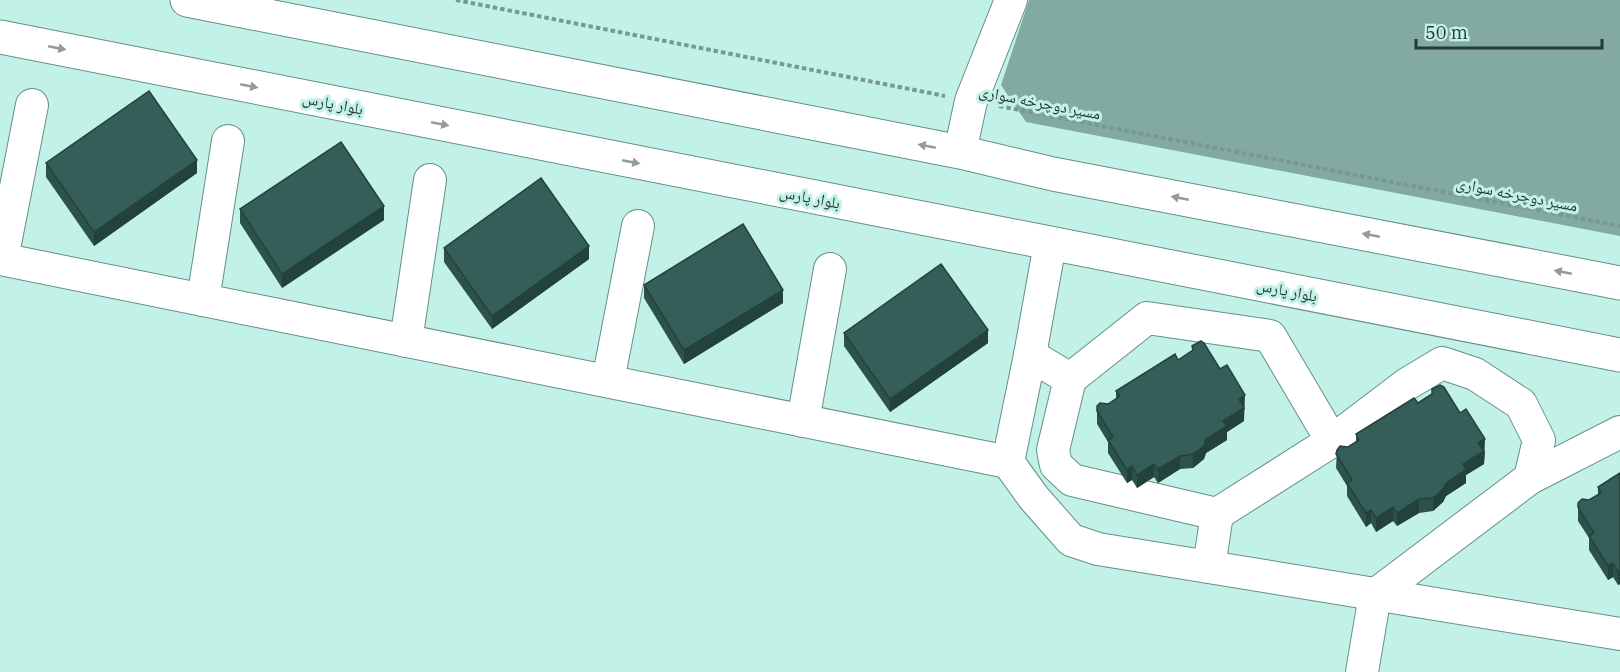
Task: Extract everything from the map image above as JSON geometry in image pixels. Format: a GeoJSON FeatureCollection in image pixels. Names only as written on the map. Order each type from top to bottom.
{"type":"FeatureCollection","features":[{"type":"Feature","properties":{"kind":"main road"},"geometry":{"type":"LineString","coordinates":[[187,0],[960,152],[1053,174],[1620,283]]}},
{"type":"Feature","properties":{"kind":"main road","name":"بلوار پارس"},"geometry":{"type":"LineString","coordinates":[[0,37],[1620,356]]}},
{"type":"Feature","properties":{"kind":"street"},"geometry":{"type":"LineString","coordinates":[[960,152],[970,101],[1011,0]]}},
{"type":"Feature","properties":{"kind":"street"},"geometry":{"type":"LineString","coordinates":[[32,105],[1,259],[1008,462],[1034,498],[1071,540],[1098,549],[1620,634]]}},
{"type":"Feature","properties":{"kind":"street"},"geometry":{"type":"LineString","coordinates":[[203,300],[228,141]]}},
{"type":"Feature","properties":{"kind":"street"},"geometry":{"type":"LineString","coordinates":[[406,340],[430,180]]}},
{"type":"Feature","properties":{"kind":"street"},"geometry":{"type":"LineString","coordinates":[[608,381],[638,226]]}},
{"type":"Feature","properties":{"kind":"street"},"geometry":{"type":"LineString","coordinates":[[1008,462],[1050,244]]}},
{"type":"Feature","properties":{"kind":"street"},"geometry":{"type":"LineString","coordinates":[[803,421],[830,269]]}},
{"type":"Feature","properties":{"kind":"street"},"geometry":{"type":"LineString","coordinates":[[1332,441],[1270,336],[1147,318],[1070,379],[1053,450],[1056,465],[1072,480],[1217,514],[1332,441],[1407,384],[1442,363],[1475,374],[1521,404],[1539,440],[1530,478]]}},
{"type":"Feature","properties":{"kind":"street"},"geometry":{"type":"LineString","coordinates":[[1030,354],[1070,379]]}},
{"type":"Feature","properties":{"kind":"street"},"geometry":{"type":"LineString","coordinates":[[1362,672],[1375,595],[1530,478],[1620,432]]}},
{"type":"Feature","properties":{"kind":"street"},"geometry":{"type":"LineString","coordinates":[[1209,567],[1217,514]]}},
{"type":"Feature","properties":{"kind":"path","name":"مسیر دوچرخه سواری"},"geometry":{"type":"LineString","coordinates":[[456,0],[1620,226]]}},
{"type":"Feature","properties":{"kind":"shaded area"},"geometry":{"type":"Polygon","coordinates":[[[1029,0],[1620,0],[1620,236],[1026,122],[1001,85],[1029,0]]]}},
{"type":"Feature","properties":{"kind":"building"},"geometry":{"type":"Polygon","coordinates":[[[149,91],[197,160],[94,232],[46,163],[149,91]]]}},
{"type":"Feature","properties":{"kind":"building"},"geometry":{"type":"Polygon","coordinates":[[[341,142],[384,206],[282,274],[240,209],[341,142]]]}},
{"type":"Feature","properties":{"kind":"building"},"geometry":{"type":"Polygon","coordinates":[[[541,178],[589,246],[492,316],[444,248],[541,178]]]}},
{"type":"Feature","properties":{"kind":"building"},"geometry":{"type":"Polygon","coordinates":[[[743,224],[783,290],[684,350],[644,285],[743,224]]]}},
{"type":"Feature","properties":{"kind":"building"},"geometry":{"type":"Polygon","coordinates":[[[941,264],[988,330],[890,399],[844,333],[941,264]]]}},
{"type":"Feature","properties":{"kind":"building"},"geometry":{"type":"Polygon","coordinates":[[[1201,341],[1220,369],[1227,365],[1245,395],[1239,399],[1244,408],[1223,421],[1227,426],[1206,439],[1204,446],[1193,454],[1180,456],[1158,469],[1154,464],[1137,475],[1132,466],[1127,470],[1108,440],[1113,437],[1097,411],[1097,406],[1100,403],[1108,404],[1120,396],[1116,391],[1175,354],[1178,360],[1193,350],[1192,346],[1201,341]]]}},
{"type":"Feature","properties":{"kind":"building"},"geometry":{"type":"Polygon","coordinates":[[[1440,385],[1444,387],[1460,413],[1466,409],[1485,439],[1478,443],[1484,451],[1463,464],[1466,470],[1446,483],[1433,498],[1419,499],[1397,513],[1393,507],[1376,518],[1371,510],[1366,513],[1347,483],[1352,480],[1336,454],[1337,450],[1340,446],[1348,447],[1359,440],[1356,434],[1414,398],[1418,403],[1432,394],[1432,389],[1440,385]]]}},
{"type":"Feature","properties":{"kind":"building"},"geometry":{"type":"Polygon","coordinates":[[[1620,473],[1620,570],[1618,572],[1613,563],[1608,566],[1589,536],[1594,533],[1578,507],[1578,503],[1582,499],[1589,500],[1601,493],[1598,487],[1620,473]]]}}]}
